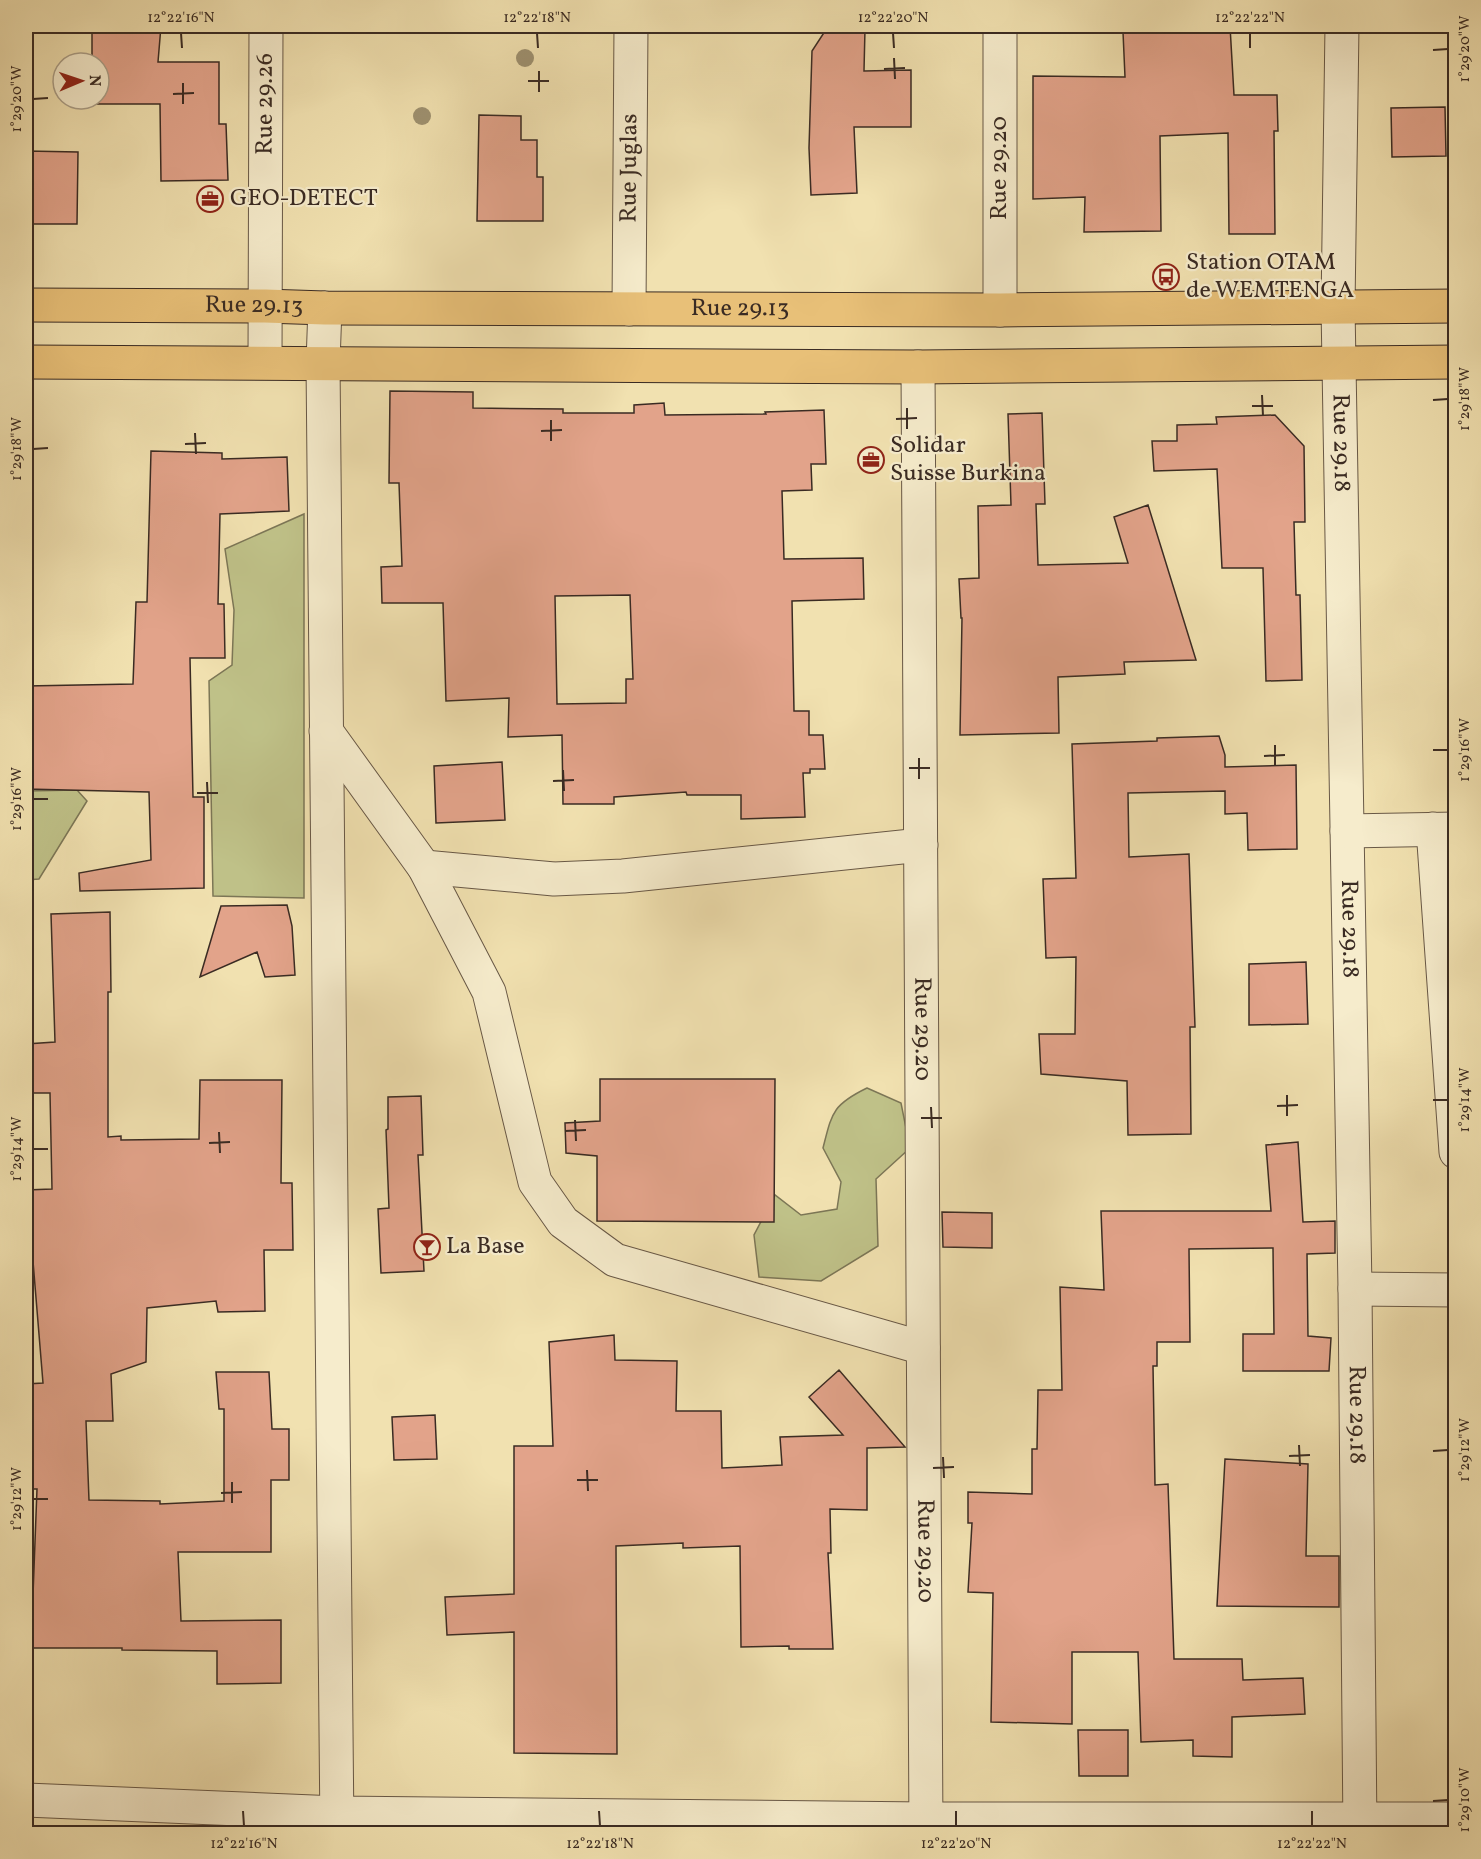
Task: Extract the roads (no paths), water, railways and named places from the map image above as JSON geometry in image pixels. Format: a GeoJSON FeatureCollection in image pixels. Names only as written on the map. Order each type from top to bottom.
{"type":"FeatureCollection","features":[{"type":"Feature","properties":{"kind":"main road","name":"Rue 29.13"},"geometry":{"type":"LineString","coordinates":[[26,305],[1000,310],[1455,306]]}},
{"type":"Feature","properties":{"kind":"main road"},"geometry":{"type":"LineString","coordinates":[[26,362],[918,366],[1455,362]]}},
{"type":"Feature","properties":{"kind":"street","name":"Rue 29.26"},"geometry":{"type":"LineString","coordinates":[[265,362],[266,26]]}},
{"type":"Feature","properties":{"kind":"street","name":"Rue Juglas"},"geometry":{"type":"LineString","coordinates":[[628,309],[631,26]]}},
{"type":"Feature","properties":{"kind":"street","name":"Rue 29.20"},"geometry":{"type":"LineString","coordinates":[[1000,26],[1000,310]]}},
{"type":"Feature","properties":{"kind":"street","name":"Rue 29.18"},"geometry":{"type":"LineString","coordinates":[[1342,26],[1338,307],[1360,1826]]}},
{"type":"Feature","properties":{"kind":"street"},"geometry":{"type":"LineString","coordinates":[[325,308],[323,362],[337,1823]]}},
{"type":"Feature","properties":{"kind":"street","name":"Rue 29.20"},"geometry":{"type":"LineString","coordinates":[[918,366],[926,1826]]}},
{"type":"Feature","properties":{"kind":"street"},"geometry":{"type":"LineString","coordinates":[[327,731],[424,867],[489,992],[535,1182],[563,1222],[615,1260],[923,1348]]}},
{"type":"Feature","properties":{"kind":"street"},"geometry":{"type":"LineString","coordinates":[[1347,831],[1444,829],[1455,1152]]}},
{"type":"Feature","properties":{"kind":"street"},"geometry":{"type":"LineString","coordinates":[[424,867],[554,879],[623,876],[921,845]]}},
{"type":"Feature","properties":{"kind":"street"},"geometry":{"type":"LineString","coordinates":[[1354,1288],[1455,1290]]}},
{"type":"Feature","properties":{"kind":"street"},"geometry":{"type":"LineString","coordinates":[[26,1800],[337,1823],[1360,1826],[1455,1819]]}},
{"type":"Feature","properties":{"kind":"place","name":"GEO-DETECT"},"geometry":{"type":"Point","coordinates":[210,199]}},
{"type":"Feature","properties":{"kind":"place","name":"Station OTAM de WEMTENGA"},"geometry":{"type":"Point","coordinates":[1166,277]}},
{"type":"Feature","properties":{"kind":"place","name":"Solidar Suisse Burkina"},"geometry":{"type":"Point","coordinates":[871,460]}},
{"type":"Feature","properties":{"kind":"place","name":"La Base"},"geometry":{"type":"Point","coordinates":[427,1247]}}]}
